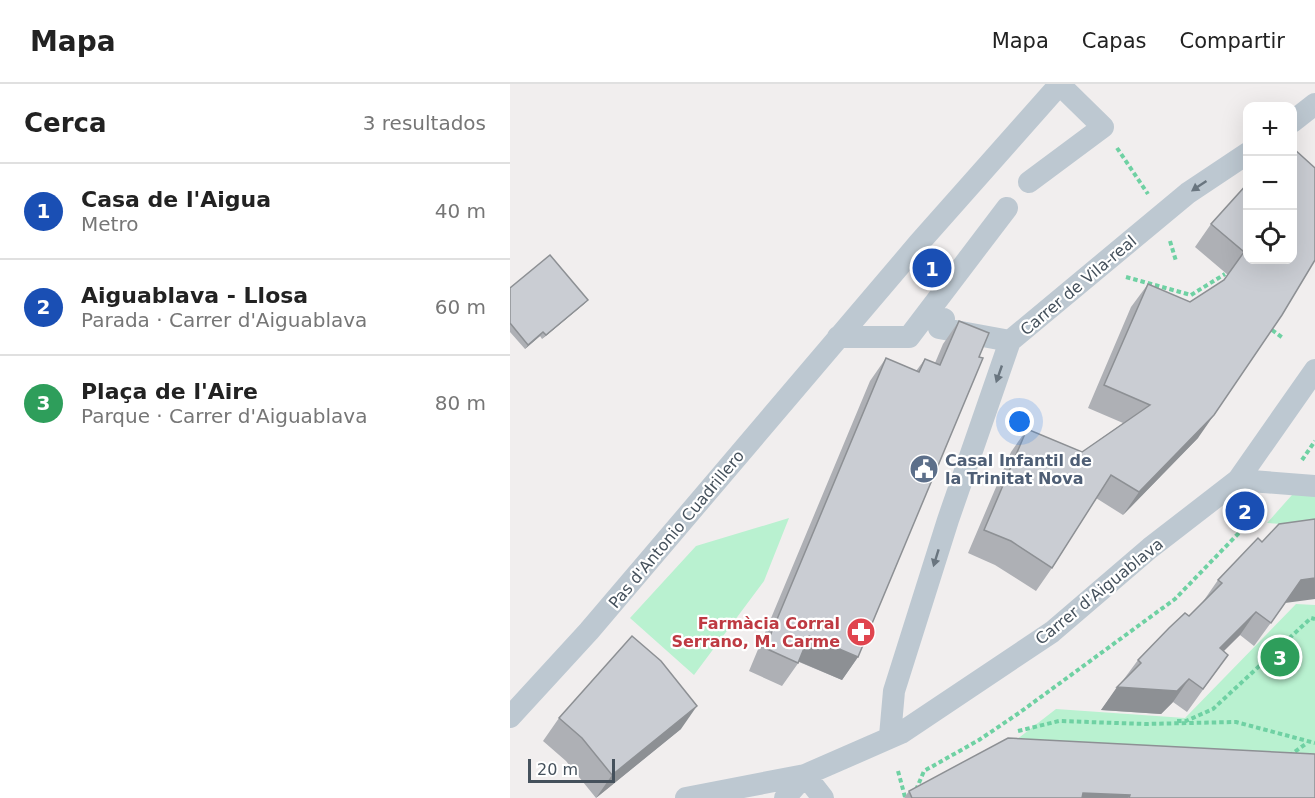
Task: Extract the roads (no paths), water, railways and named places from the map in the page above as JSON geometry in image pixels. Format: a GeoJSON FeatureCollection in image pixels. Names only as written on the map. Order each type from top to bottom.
{"type":"FeatureCollection","features":[{"type":"Feature","properties":{"kind":"street"},"geometry":{"type":"LineString","coordinates":[[1029,182],[1103,128],[1060,84]]}},
{"type":"Feature","properties":{"kind":"street","name":"Pas d'Antonio Cuadrillero"},"geometry":{"type":"LineString","coordinates":[[510,717],[589,631],[838,337],[1060,84]]}},
{"type":"Feature","properties":{"kind":"street"},"geometry":{"type":"LineString","coordinates":[[1297,119],[1315,104]]}},
{"type":"Feature","properties":{"kind":"street","name":"Carrer de Vila-real"},"geometry":{"type":"LineString","coordinates":[[890,736],[894,691],[948,520],[1010,341],[1188,193],[1244,156]]}},
{"type":"Feature","properties":{"kind":"street"},"geometry":{"type":"LineString","coordinates":[[838,337],[909,337],[972,272],[1007,207]]}},
{"type":"Feature","properties":{"kind":"street"},"geometry":{"type":"LineString","coordinates":[[958,323],[1010,341]]}},
{"type":"Feature","properties":{"kind":"street","name":"Carrer d'Aiguablava"},"geometry":{"type":"LineString","coordinates":[[686,798],[805,775],[901,733],[1052,632],[1150,548],[1238,480],[1315,370]]}},
{"type":"Feature","properties":{"kind":"street"},"geometry":{"type":"LineString","coordinates":[[1238,480],[1315,486]]}},
{"type":"Feature","properties":{"kind":"street"},"geometry":{"type":"LineString","coordinates":[[805,775],[823,798]]}},
{"type":"Feature","properties":{"kind":"street","name":"Carrer d'Aiguablava"},"geometry":{"type":"LineString","coordinates":[[785,798],[805,775]]}},
{"type":"Feature","properties":{"kind":"place","name":"Casa de l'Aigua"},"geometry":{"type":"Point","coordinates":[932,268]}},
{"type":"Feature","properties":{"kind":"place","name":"Casal Infantil de la Trinitat Nova"},"geometry":{"type":"Point","coordinates":[924,469]}},
{"type":"Feature","properties":{"kind":"place","name":"Aiguablava - Llosa"},"geometry":{"type":"Point","coordinates":[1245,511]}},
{"type":"Feature","properties":{"kind":"place","name":"Farmàcia Corral Serrano, M. Carme"},"geometry":{"type":"Point","coordinates":[861,632]}},
{"type":"Feature","properties":{"kind":"place","name":"Plaça de l'Aire"},"geometry":{"type":"Point","coordinates":[1280,657]}}]}
